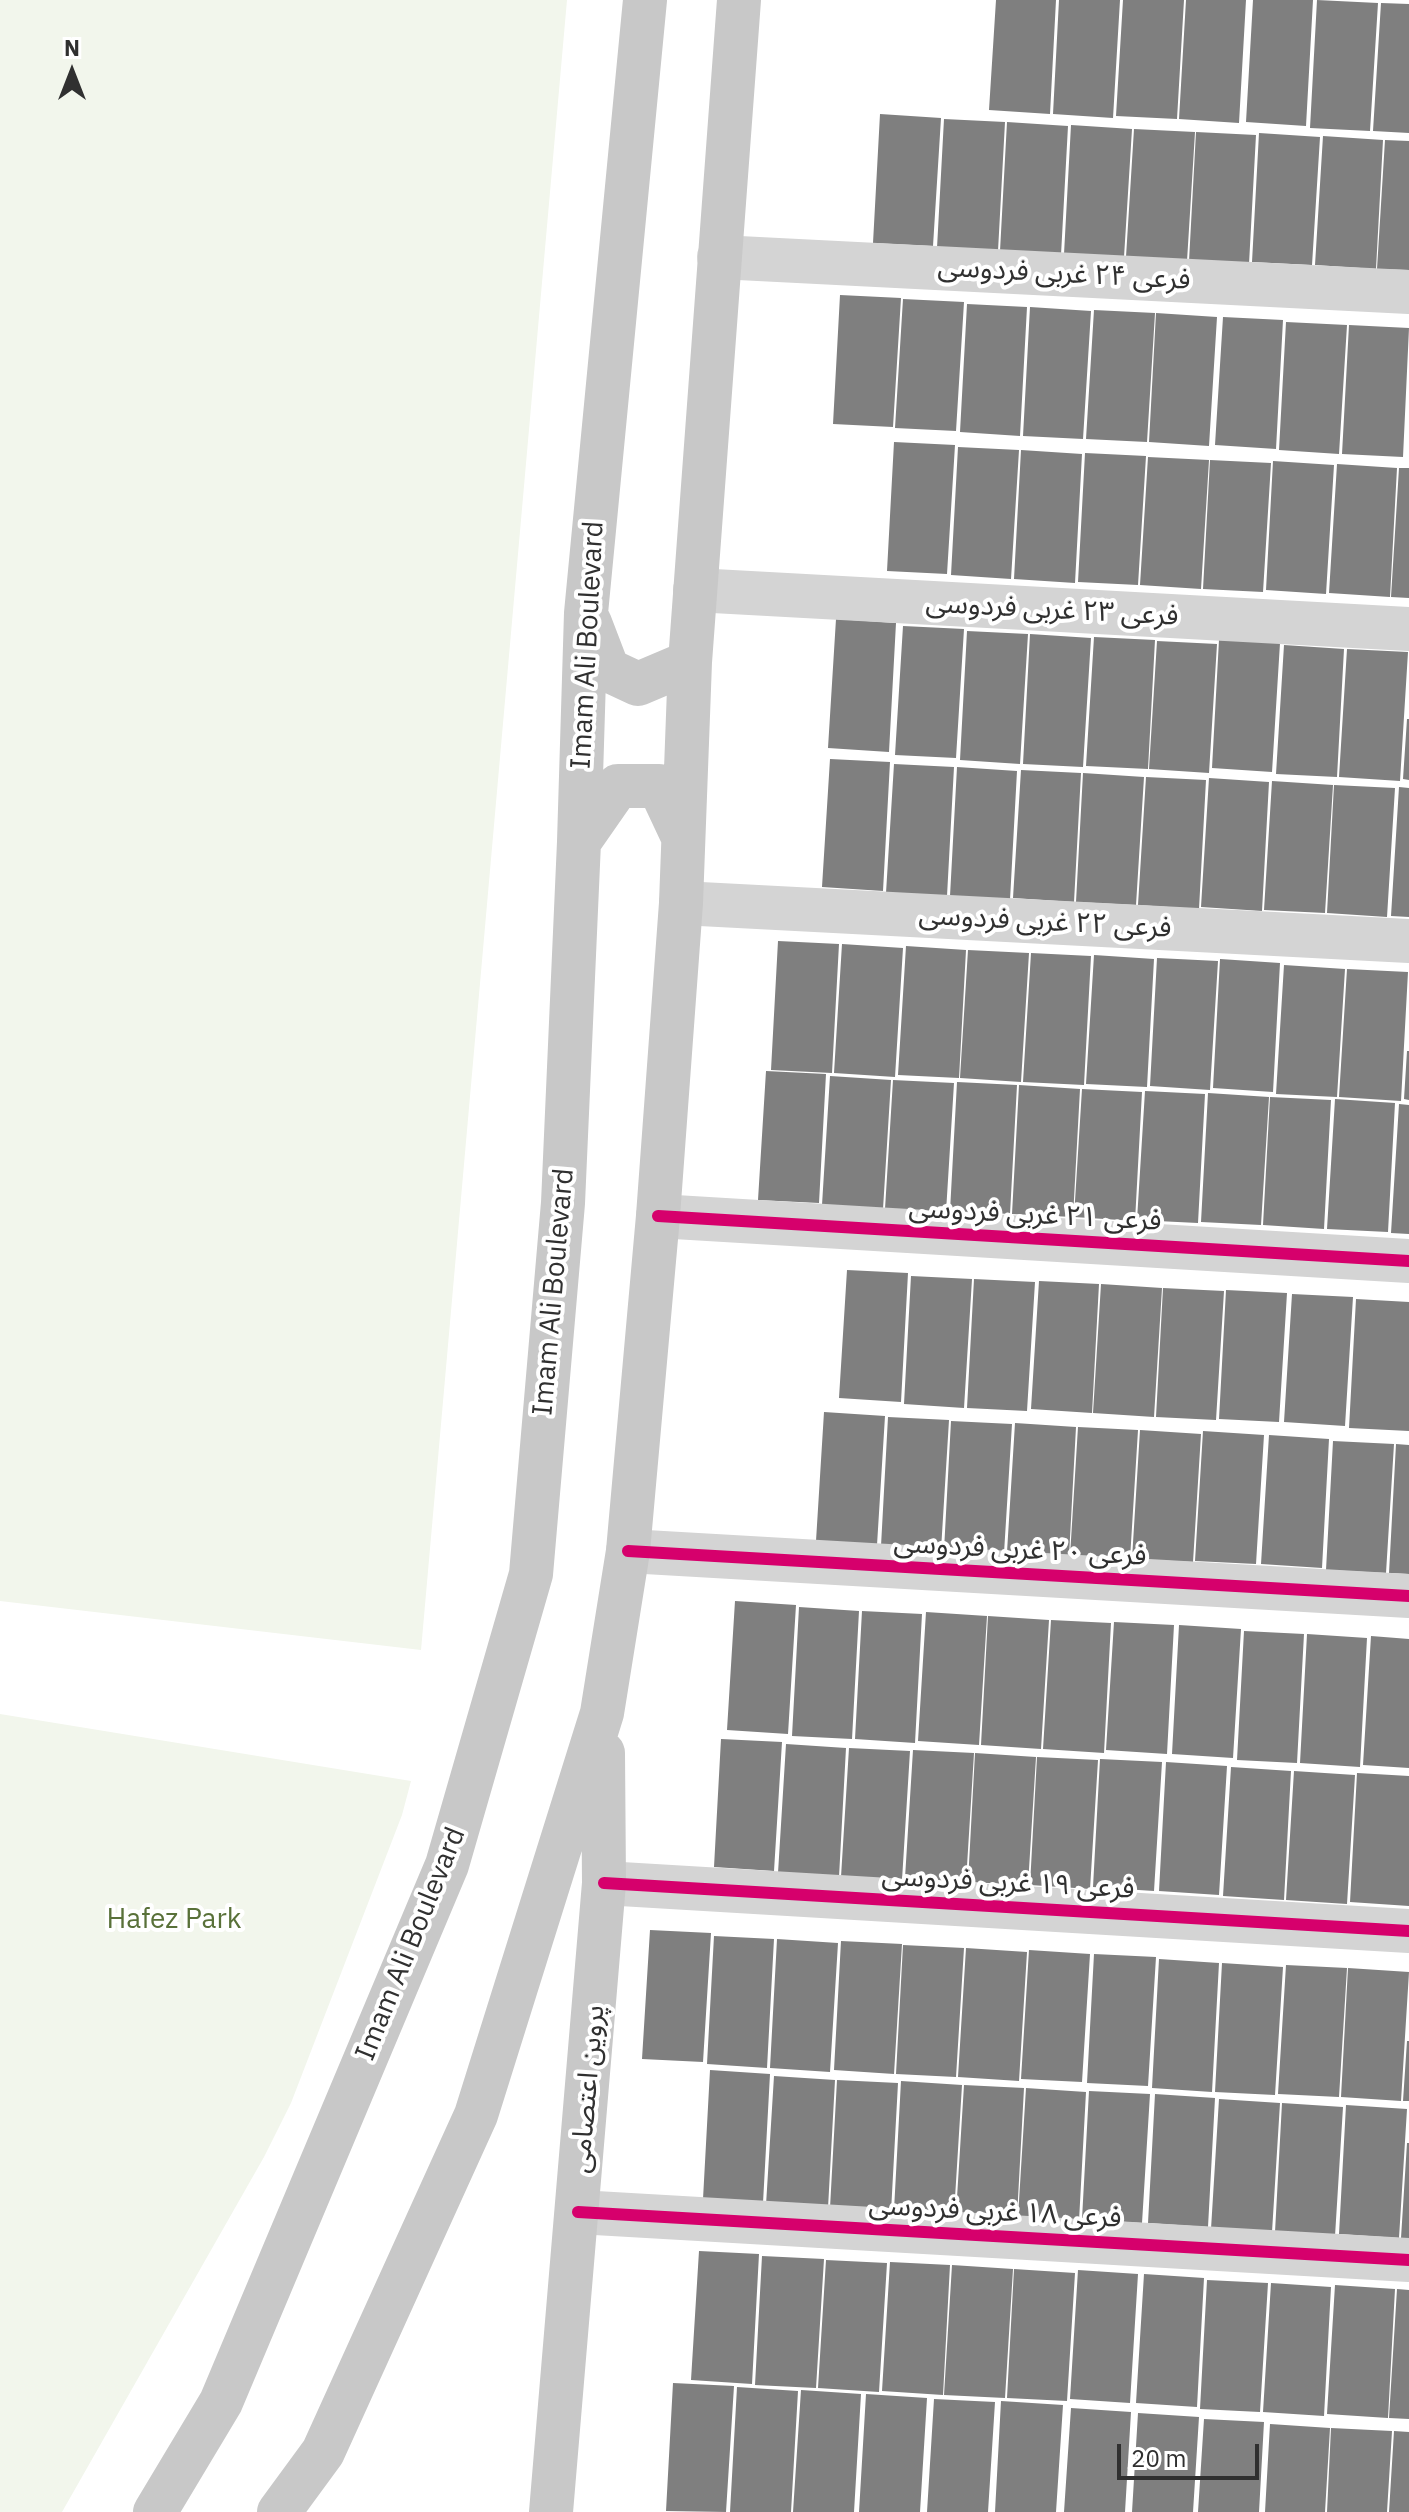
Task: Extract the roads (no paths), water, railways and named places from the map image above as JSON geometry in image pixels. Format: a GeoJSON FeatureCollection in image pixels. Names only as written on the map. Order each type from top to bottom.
{"type":"FeatureCollection","features":[{"type":"Feature","properties":{"kind":"main road","name":"Imam Ali Boulevard"},"geometry":{"type":"LineString","coordinates":[[155,2512],[221,2402],[447,1865],[531,1574],[563,1203],[586,613],[645,0]]}},
{"type":"Feature","properties":{"kind":"main road"},"geometry":{"type":"LineString","coordinates":[[279,2512],[323,2452],[476,2115],[602,1713],[628,1551],[658,1216],[681,903],[690,662],[739,0]]}},
{"type":"Feature","properties":{"kind":"main road"},"geometry":{"type":"LineString","coordinates":[[586,613],[608,670],[638,684],[690,662]]}},
{"type":"Feature","properties":{"kind":"main road"},"geometry":{"type":"LineString","coordinates":[[579,842],[618,786],[659,786],[683,837]]}},
{"type":"Feature","properties":{"kind":"main road","name":"پروین اعتصامی"},"geometry":{"type":"LineString","coordinates":[[551,2512],[604,1883],[602,1713]]}},
{"type":"Feature","properties":{"kind":"street","name":"فرعی ۲۴ غربی فردوسی"},"geometry":{"type":"LineString","coordinates":[[719,257],[1409,292]]}},
{"type":"Feature","properties":{"kind":"street","name":"فرعی ۲۳ غربی فردوسی"},"geometry":{"type":"LineString","coordinates":[[695,590],[1409,629]]}},
{"type":"Feature","properties":{"kind":"street","name":"فرعی ۲۲ غربی فردوسی"},"geometry":{"type":"LineString","coordinates":[[681,903],[1409,941]]}},
{"type":"Feature","properties":{"kind":"street","name":"فرعی ۲۱ غربی فردوسی"},"geometry":{"type":"LineString","coordinates":[[658,1216],[1409,1261]]}},
{"type":"Feature","properties":{"kind":"street","name":"فرعی ۲۰ غربی فردوسی"},"geometry":{"type":"LineString","coordinates":[[628,1551],[1409,1596]]}},
{"type":"Feature","properties":{"kind":"street","name":"فرعی ۱۹ غربی فردوسی"},"geometry":{"type":"LineString","coordinates":[[604,1883],[1409,1931]]}},
{"type":"Feature","properties":{"kind":"street","name":"فرعی ۱۸ غربی فردوسی"},"geometry":{"type":"LineString","coordinates":[[578,2212],[1409,2260]]}},
{"type":"Feature","properties":{"kind":"park label","name":"Hafez Park"},"geometry":{"type":"Point","coordinates":[174,1920]}}]}
